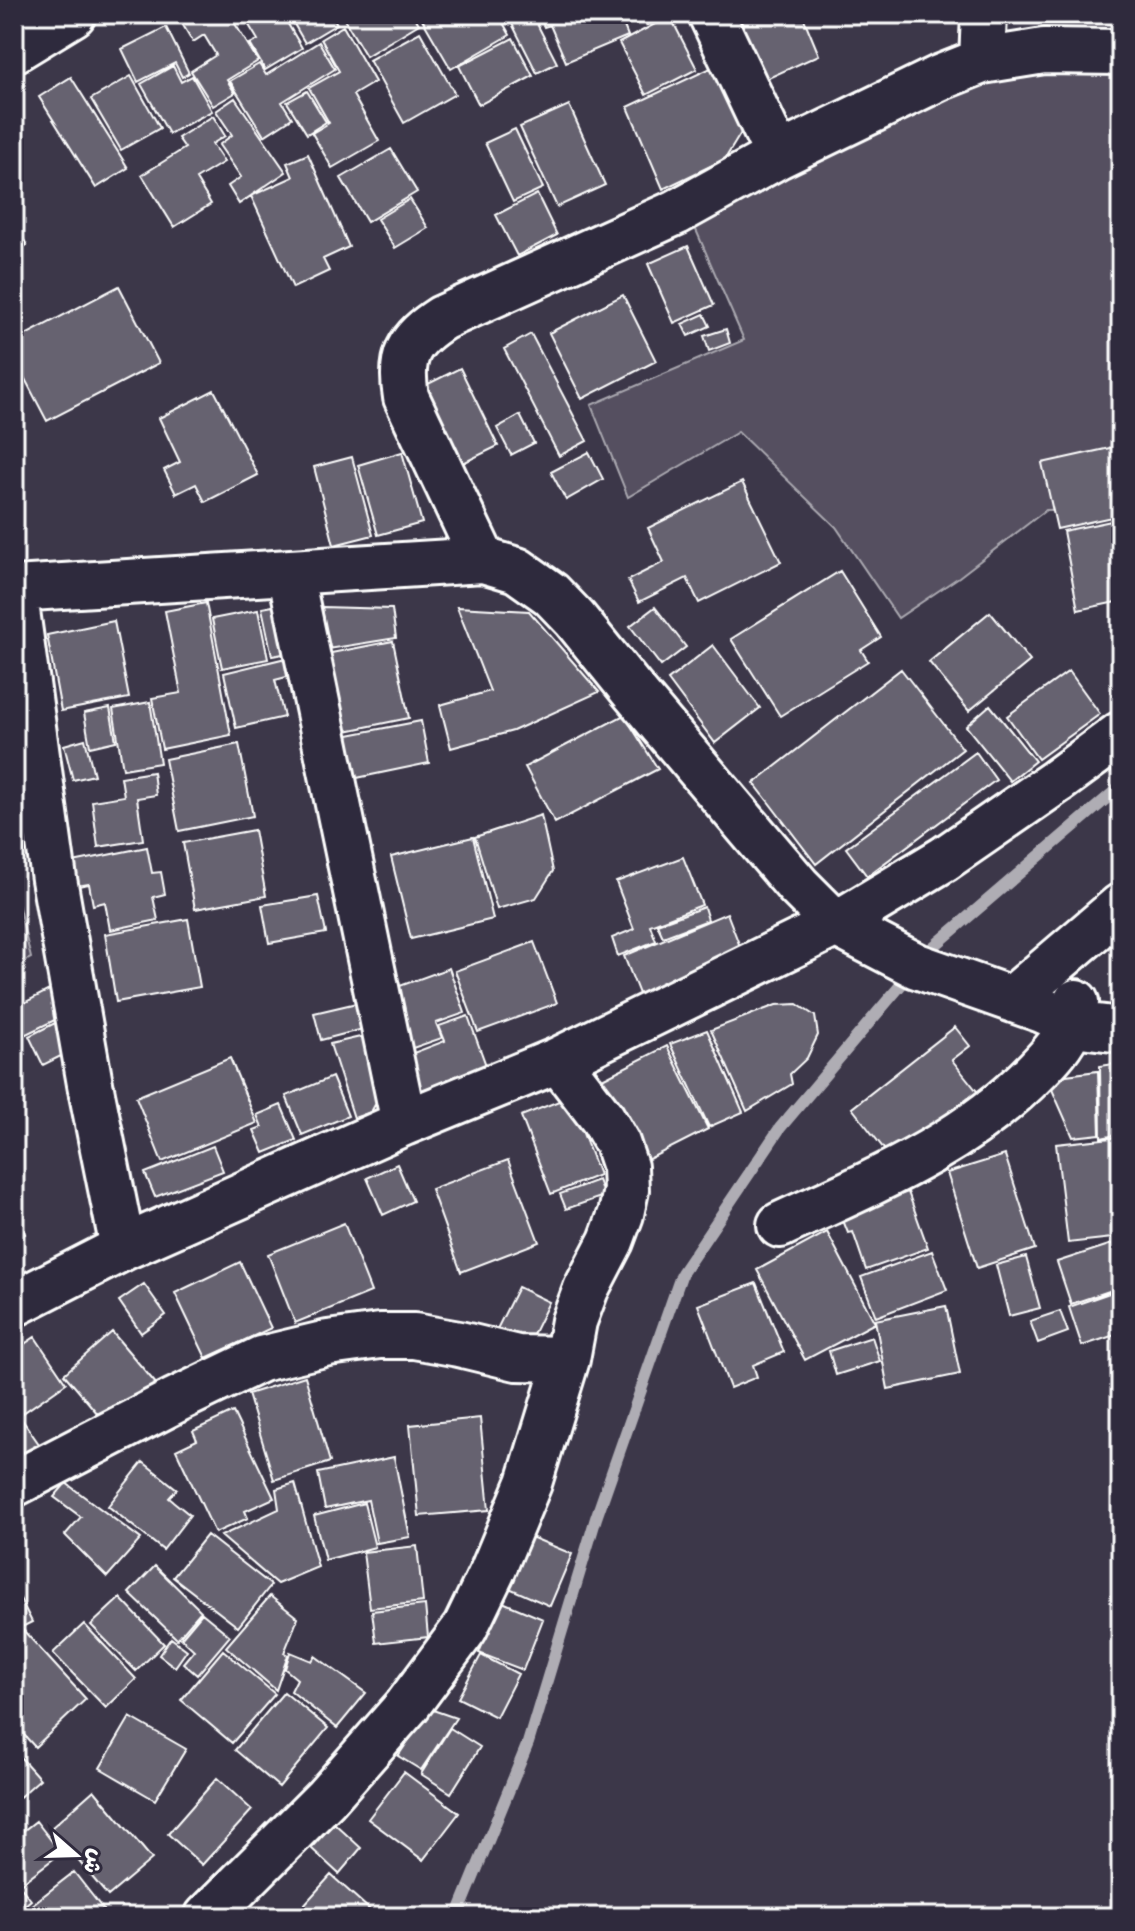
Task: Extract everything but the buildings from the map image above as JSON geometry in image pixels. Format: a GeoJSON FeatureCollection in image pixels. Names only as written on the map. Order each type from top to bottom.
{"type":"FeatureCollection","features":[{"type":"Feature","properties":{"kind":"street"},"geometry":{"type":"LineString","coordinates":[[14,50],[73,14]]}},
{"type":"Feature","properties":{"kind":"street"},"geometry":{"type":"LineString","coordinates":[[711,14],[778,156]]}},
{"type":"Feature","properties":{"kind":"street"},"geometry":{"type":"LineString","coordinates":[[982,61],[984,14]]}},
{"type":"Feature","properties":{"kind":"street"},"geometry":{"type":"LineString","coordinates":[[483,560],[406,397],[402,377],[405,360],[412,343],[423,330],[442,318],[677,212],[778,156],[939,78],[982,61],[1044,51],[1121,52]]}},
{"type":"Feature","properties":{"kind":"street"},"geometry":{"type":"LineString","coordinates":[[123,1248],[54,879],[14,589],[483,560],[517,570],[551,594],[575,619],[798,886],[836,924],[917,966],[1121,1030]]}},
{"type":"Feature","properties":{"kind":"street"},"geometry":{"type":"LineString","coordinates":[[290,572],[404,1123]]}},
{"type":"Feature","properties":{"kind":"street"},"geometry":{"type":"LineString","coordinates":[[14,1304],[123,1248],[404,1123],[558,1060],[836,924],[955,851],[1121,734]]}},
{"type":"Feature","properties":{"kind":"street"},"geometry":{"type":"LineString","coordinates":[[1051,1009],[1121,906]]}},
{"type":"Feature","properties":{"kind":"street"},"geometry":{"type":"LineString","coordinates":[[1051,1009],[1121,1004]]}},
{"type":"Feature","properties":{"kind":"street"},"geometry":{"type":"LineString","coordinates":[[780,1225],[908,1165],[978,1123],[1019,1089],[1063,1040],[1051,1009]]}},
{"type":"Feature","properties":{"kind":"street"},"geometry":{"type":"LineString","coordinates":[[207,1917],[359,1762],[407,1706],[465,1628],[529,1483],[567,1359],[574,1321],[586,1289],[611,1241],[626,1190],[625,1167],[617,1143],[603,1119],[558,1060]]}},
{"type":"Feature","properties":{"kind":"street"},"geometry":{"type":"LineString","coordinates":[[14,1484],[261,1359],[328,1343],[380,1336],[414,1336],[517,1358],[567,1359]]}},
{"type":"Feature","properties":{"kind":"shaded area"},"geometry":{"type":"Polygon","coordinates":[[[1017,65],[1121,73],[1121,492],[1091,509],[1046,510],[959,577],[898,618],[836,527],[738,432],[628,497],[591,405],[744,340],[686,207],[1017,65]]]}},
{"type":"Feature","properties":{"kind":"shaded area"},"geometry":{"type":"Polygon","coordinates":[[[14,760],[24,827],[14,860],[14,760]]]}},
{"type":"Feature","properties":{"kind":"shaded area"},"geometry":{"type":"Polygon","coordinates":[[[14,887],[31,958],[14,967],[14,887]]]}},
{"type":"Feature","properties":{"kind":"waterway"},"geometry":{"type":"LineString","coordinates":[[923,959],[1121,786]]}},
{"type":"Feature","properties":{"kind":"waterway"},"geometry":{"type":"LineString","coordinates":[[457,1917],[528,1743],[596,1518],[682,1273],[780,1128],[911,973]]}}]}
